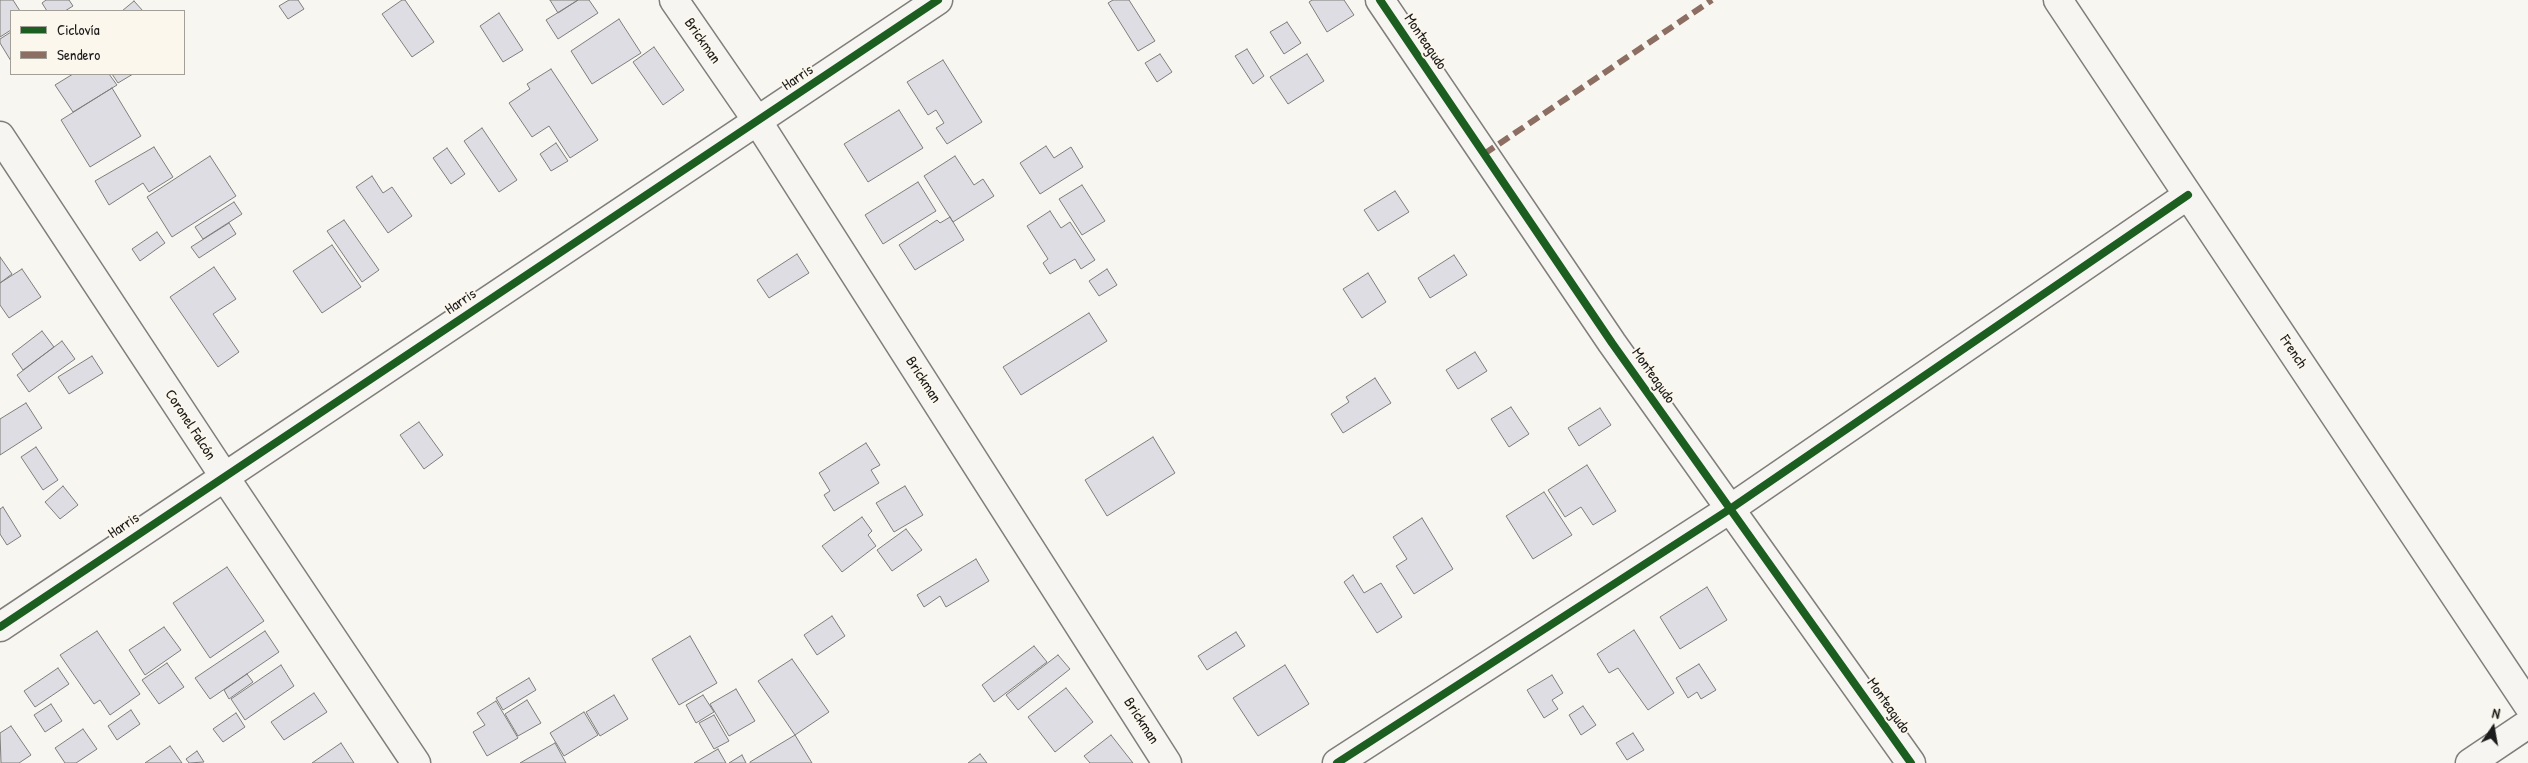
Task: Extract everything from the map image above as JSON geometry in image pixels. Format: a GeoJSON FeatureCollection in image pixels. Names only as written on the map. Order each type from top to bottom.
{"type":"FeatureCollection","features":[{"type":"Feature","properties":{"kind":"street","name":"Brickman"},"geometry":{"type":"LineString","coordinates":[[674,0],[758,122],[1167,763]]}},
{"type":"Feature","properties":{"kind":"street","name":"Harris"},"geometry":{"type":"LineString","coordinates":[[0,627],[938,0]]}},
{"type":"Feature","properties":{"kind":"street","name":"Monteagudo"},"geometry":{"type":"LineString","coordinates":[[1380,0],[1612,343],[1911,763]]}},
{"type":"Feature","properties":{"kind":"street","name":"French"},"geometry":{"type":"LineString","coordinates":[[2058,0],[2528,705]]}},
{"type":"Feature","properties":{"kind":"street","name":"Coronel Falcón"},"geometry":{"type":"LineString","coordinates":[[0,136],[416,763]]}},
{"type":"Feature","properties":{"kind":"street"},"geometry":{"type":"LineString","coordinates":[[1337,763],[1730,509],[2188,195]]}},
{"type":"Feature","properties":{"kind":"street"},"geometry":{"type":"LineString","coordinates":[[2470,763],[2528,724]]}},
{"type":"Feature","properties":{"kind":"building"},"geometry":{"type":"Polygon","coordinates":[[[0,0],[13,0],[19,10],[10,10],[10,31],[0,37],[0,0]]]}},
{"type":"Feature","properties":{"kind":"building"},"geometry":{"type":"Polygon","coordinates":[[[46,0],[69,0],[73,6],[67,10],[46,10],[42,3],[46,0]]]}},
{"type":"Feature","properties":{"kind":"building"},"geometry":{"type":"Polygon","coordinates":[[[289,0],[298,0],[304,9],[288,19],[279,6],[289,0]]]}},
{"type":"Feature","properties":{"kind":"building"},"geometry":{"type":"Polygon","coordinates":[[[402,0],[405,0],[434,42],[412,57],[382,14],[402,0]]]}},
{"type":"Feature","properties":{"kind":"building"},"geometry":{"type":"Polygon","coordinates":[[[550,0],[578,0],[558,13],[550,0]]]}},
{"type":"Feature","properties":{"kind":"building"},"geometry":{"type":"Polygon","coordinates":[[[578,0],[589,0],[598,13],[558,39],[546,20],[578,0]]]}},
{"type":"Feature","properties":{"kind":"building"},"geometry":{"type":"Polygon","coordinates":[[[1113,0],[1129,0],[1155,41],[1138,51],[1108,3],[1113,0]]]}},
{"type":"Feature","properties":{"kind":"building"},"geometry":{"type":"Polygon","coordinates":[[[1312,0],[1344,0],[1354,15],[1327,32],[1309,2],[1312,0]]]}},
{"type":"Feature","properties":{"kind":"building"},"geometry":{"type":"Polygon","coordinates":[[[134,1],[142,10],[123,10],[134,1]]]}},
{"type":"Feature","properties":{"kind":"building"},"geometry":{"type":"Polygon","coordinates":[[[499,13],[523,50],[503,62],[480,26],[499,13]]]}},
{"type":"Feature","properties":{"kind":"building"},"geometry":{"type":"Polygon","coordinates":[[[619,19],[641,53],[592,84],[571,51],[619,19]]]}},
{"type":"Feature","properties":{"kind":"building"},"geometry":{"type":"Polygon","coordinates":[[[1287,22],[1301,43],[1284,54],[1270,32],[1287,22]]]}},
{"type":"Feature","properties":{"kind":"building"},"geometry":{"type":"Polygon","coordinates":[[[10,33],[10,59],[0,43],[0,39],[10,33]]]}},
{"type":"Feature","properties":{"kind":"building"},"geometry":{"type":"Polygon","coordinates":[[[654,47],[684,90],[663,105],[633,62],[654,47]]]}},
{"type":"Feature","properties":{"kind":"building"},"geometry":{"type":"Polygon","coordinates":[[[1247,49],[1264,76],[1253,84],[1235,56],[1247,49]]]}},
{"type":"Feature","properties":{"kind":"building"},"geometry":{"type":"Polygon","coordinates":[[[1160,54],[1172,72],[1157,82],[1145,63],[1160,54]]]}},
{"type":"Feature","properties":{"kind":"building"},"geometry":{"type":"Polygon","coordinates":[[[1307,54],[1324,81],[1288,104],[1270,77],[1307,54]]]}},
{"type":"Feature","properties":{"kind":"building"},"geometry":{"type":"Polygon","coordinates":[[[943,60],[982,122],[947,144],[936,128],[944,123],[936,110],[928,115],[907,82],[943,60]]]}},
{"type":"Feature","properties":{"kind":"building"},"geometry":{"type":"Polygon","coordinates":[[[551,69],[598,140],[570,158],[549,126],[532,137],[509,103],[530,89],[527,84],[551,69]]]}},
{"type":"Feature","properties":{"kind":"building"},"geometry":{"type":"Polygon","coordinates":[[[71,75],[110,75],[117,85],[73,112],[55,85],[71,75]]]}},
{"type":"Feature","properties":{"kind":"building"},"geometry":{"type":"Polygon","coordinates":[[[113,75],[131,75],[118,83],[113,75]]]}},
{"type":"Feature","properties":{"kind":"building"},"geometry":{"type":"Polygon","coordinates":[[[112,88],[141,136],[90,167],[61,120],[112,88]]]}},
{"type":"Feature","properties":{"kind":"building"},"geometry":{"type":"Polygon","coordinates":[[[899,110],[923,148],[868,182],[844,144],[899,110]]]}},
{"type":"Feature","properties":{"kind":"building"},"geometry":{"type":"Polygon","coordinates":[[[482,128],[517,180],[499,192],[464,141],[482,128]]]}},
{"type":"Feature","properties":{"kind":"building"},"geometry":{"type":"Polygon","coordinates":[[[556,143],[568,161],[551,171],[540,154],[556,143]]]}},
{"type":"Feature","properties":{"kind":"building"},"geometry":{"type":"Polygon","coordinates":[[[1046,146],[1054,158],[1071,147],[1083,167],[1040,194],[1020,163],[1046,146]]]}},
{"type":"Feature","properties":{"kind":"building"},"geometry":{"type":"Polygon","coordinates":[[[154,147],[173,177],[149,192],[143,183],[109,205],[95,181],[154,147]]]}},
{"type":"Feature","properties":{"kind":"building"},"geometry":{"type":"Polygon","coordinates":[[[447,148],[465,174],[451,184],[433,158],[447,148]]]}},
{"type":"Feature","properties":{"kind":"building"},"geometry":{"type":"Polygon","coordinates":[[[210,156],[236,196],[172,237],[147,197],[210,156]]]}},
{"type":"Feature","properties":{"kind":"building"},"geometry":{"type":"Polygon","coordinates":[[[955,156],[974,185],[983,179],[994,196],[953,222],[924,176],[955,156]]]}},
{"type":"Feature","properties":{"kind":"building"},"geometry":{"type":"Polygon","coordinates":[[[372,176],[383,193],[392,187],[412,216],[388,233],[356,187],[372,176]]]}},
{"type":"Feature","properties":{"kind":"building"},"geometry":{"type":"Polygon","coordinates":[[[918,182],[936,211],[883,244],[865,215],[918,182]]]}},
{"type":"Feature","properties":{"kind":"building"},"geometry":{"type":"Polygon","coordinates":[[[1082,185],[1105,221],[1082,235],[1059,199],[1082,185]]]}},
{"type":"Feature","properties":{"kind":"building"},"geometry":{"type":"Polygon","coordinates":[[[1395,191],[1409,212],[1378,231],[1364,210],[1395,191]]]}},
{"type":"Feature","properties":{"kind":"building"},"geometry":{"type":"Polygon","coordinates":[[[234,202],[242,214],[203,239],[195,227],[234,202]]]}},
{"type":"Feature","properties":{"kind":"building"},"geometry":{"type":"Polygon","coordinates":[[[1050,211],[1061,228],[1070,222],[1095,260],[1081,269],[1075,259],[1050,274],[1043,263],[1048,259],[1027,226],[1050,211]]]}},
{"type":"Feature","properties":{"kind":"building"},"geometry":{"type":"Polygon","coordinates":[[[950,217],[964,240],[915,270],[899,245],[937,220],[940,223],[950,217]]]}},
{"type":"Feature","properties":{"kind":"building"},"geometry":{"type":"Polygon","coordinates":[[[344,220],[379,270],[362,282],[327,231],[344,220]]]}},
{"type":"Feature","properties":{"kind":"building"},"geometry":{"type":"Polygon","coordinates":[[[229,223],[236,234],[199,258],[191,247],[229,223]]]}},
{"type":"Feature","properties":{"kind":"building"},"geometry":{"type":"Polygon","coordinates":[[[157,232],[165,243],[140,261],[132,249],[157,232]]]}},
{"type":"Feature","properties":{"kind":"building"},"geometry":{"type":"Polygon","coordinates":[[[332,245],[361,287],[322,313],[293,271],[332,245]]]}},
{"type":"Feature","properties":{"kind":"building"},"geometry":{"type":"Polygon","coordinates":[[[797,254],[809,273],[769,298],[757,280],[797,254]]]}},
{"type":"Feature","properties":{"kind":"building"},"geometry":{"type":"Polygon","coordinates":[[[1454,255],[1467,275],[1430,298],[1418,278],[1454,255]]]}},
{"type":"Feature","properties":{"kind":"building"},"geometry":{"type":"Polygon","coordinates":[[[0,257],[12,274],[0,283],[0,257]]]}},
{"type":"Feature","properties":{"kind":"building"},"geometry":{"type":"Polygon","coordinates":[[[214,267],[236,299],[213,314],[239,352],[218,367],[170,297],[214,267]]]}},
{"type":"Feature","properties":{"kind":"building"},"geometry":{"type":"Polygon","coordinates":[[[22,269],[41,297],[9,318],[0,305],[0,283],[22,269]]]}},
{"type":"Feature","properties":{"kind":"building"},"geometry":{"type":"Polygon","coordinates":[[[1107,269],[1117,285],[1099,296],[1089,281],[1107,269]]]}},
{"type":"Feature","properties":{"kind":"building"},"geometry":{"type":"Polygon","coordinates":[[[1368,273],[1386,302],[1362,318],[1343,289],[1368,273]]]}},
{"type":"Feature","properties":{"kind":"building"},"geometry":{"type":"Polygon","coordinates":[[[1089,313],[1107,341],[1021,395],[1003,367],[1089,313]]]}},
{"type":"Feature","properties":{"kind":"building"},"geometry":{"type":"Polygon","coordinates":[[[42,331],[54,347],[23,370],[12,354],[42,331]]]}},
{"type":"Feature","properties":{"kind":"building"},"geometry":{"type":"Polygon","coordinates":[[[62,341],[75,359],[29,392],[17,375],[62,341]]]}},
{"type":"Feature","properties":{"kind":"building"},"geometry":{"type":"Polygon","coordinates":[[[1475,352],[1487,371],[1458,389],[1446,370],[1475,352]]]}},
{"type":"Feature","properties":{"kind":"building"},"geometry":{"type":"Polygon","coordinates":[[[92,356],[103,373],[69,394],[58,377],[92,356]]]}},
{"type":"Feature","properties":{"kind":"building"},"geometry":{"type":"Polygon","coordinates":[[[1375,378],[1391,403],[1343,433],[1331,414],[1349,402],[1346,397],[1375,378]]]}},
{"type":"Feature","properties":{"kind":"building"},"geometry":{"type":"Polygon","coordinates":[[[26,403],[42,428],[0,455],[0,419],[26,403]]]}},
{"type":"Feature","properties":{"kind":"building"},"geometry":{"type":"Polygon","coordinates":[[[1511,407],[1529,434],[1509,447],[1491,419],[1511,407]]]}},
{"type":"Feature","properties":{"kind":"building"},"geometry":{"type":"Polygon","coordinates":[[[1600,408],[1611,425],[1579,446],[1568,428],[1600,408]]]}},
{"type":"Feature","properties":{"kind":"building"},"geometry":{"type":"Polygon","coordinates":[[[419,422],[443,455],[424,469],[400,435],[419,422]]]}},
{"type":"Feature","properties":{"kind":"building"},"geometry":{"type":"Polygon","coordinates":[[[1153,437],[1175,473],[1107,516],[1085,480],[1153,437]]]}},
{"type":"Feature","properties":{"kind":"building"},"geometry":{"type":"Polygon","coordinates":[[[866,443],[880,465],[871,470],[879,483],[834,511],[824,495],[830,491],[819,473],[866,443]]]}},
{"type":"Feature","properties":{"kind":"building"},"geometry":{"type":"Polygon","coordinates":[[[36,447],[58,480],[43,490],[21,457],[36,447]]]}},
{"type":"Feature","properties":{"kind":"building"},"geometry":{"type":"Polygon","coordinates":[[[1587,465],[1616,511],[1593,525],[1581,507],[1565,517],[1548,490],[1587,465]]]}},
{"type":"Feature","properties":{"kind":"building"},"geometry":{"type":"Polygon","coordinates":[[[63,486],[78,505],[60,519],[45,502],[63,486]]]}},
{"type":"Feature","properties":{"kind":"building"},"geometry":{"type":"Polygon","coordinates":[[[905,486],[923,515],[894,532],[876,503],[905,486]]]}},
{"type":"Feature","properties":{"kind":"building"},"geometry":{"type":"Polygon","coordinates":[[[1544,492],[1572,535],[1533,559],[1506,516],[1544,492]]]}},
{"type":"Feature","properties":{"kind":"building"},"geometry":{"type":"Polygon","coordinates":[[[3,507],[21,536],[7,545],[0,534],[0,509],[3,507]]]}},
{"type":"Feature","properties":{"kind":"building"},"geometry":{"type":"Polygon","coordinates":[[[862,517],[872,531],[868,535],[876,546],[842,572],[822,546],[862,517]]]}},
{"type":"Feature","properties":{"kind":"building"},"geometry":{"type":"Polygon","coordinates":[[[1422,518],[1453,569],[1414,594],[1396,566],[1407,559],[1393,537],[1422,518]]]}},
{"type":"Feature","properties":{"kind":"building"},"geometry":{"type":"Polygon","coordinates":[[[906,529],[922,550],[892,571],[877,550],[906,529]]]}},
{"type":"Feature","properties":{"kind":"building"},"geometry":{"type":"Polygon","coordinates":[[[976,559],[989,581],[946,607],[940,596],[924,607],[917,595],[976,559]]]}},
{"type":"Feature","properties":{"kind":"building"},"geometry":{"type":"Polygon","coordinates":[[[227,567],[264,621],[210,658],[173,603],[227,567]]]}},
{"type":"Feature","properties":{"kind":"building"},"geometry":{"type":"Polygon","coordinates":[[[1353,575],[1364,593],[1381,583],[1402,617],[1377,633],[1344,582],[1353,575]]]}},
{"type":"Feature","properties":{"kind":"building"},"geometry":{"type":"Polygon","coordinates":[[[1707,587],[1727,620],[1680,649],[1660,617],[1707,587]]]}},
{"type":"Feature","properties":{"kind":"building"},"geometry":{"type":"Polygon","coordinates":[[[832,616],[845,636],[817,655],[804,635],[832,616]]]}},
{"type":"Feature","properties":{"kind":"building"},"geometry":{"type":"Polygon","coordinates":[[[164,627],[181,650],[145,675],[129,650],[164,627]]]}},
{"type":"Feature","properties":{"kind":"building"},"geometry":{"type":"Polygon","coordinates":[[[1634,630],[1674,693],[1648,710],[1618,668],[1609,673],[1597,654],[1634,630]]]}},
{"type":"Feature","properties":{"kind":"building"},"geometry":{"type":"Polygon","coordinates":[[[97,631],[140,694],[110,715],[100,700],[94,704],[60,655],[97,631]]]}},
{"type":"Feature","properties":{"kind":"building"},"geometry":{"type":"Polygon","coordinates":[[[265,631],[279,652],[210,699],[195,678],[265,631]]]}},
{"type":"Feature","properties":{"kind":"building"},"geometry":{"type":"Polygon","coordinates":[[[1236,632],[1245,646],[1207,670],[1198,656],[1236,632]]]}},
{"type":"Feature","properties":{"kind":"building"},"geometry":{"type":"Polygon","coordinates":[[[690,636],[717,683],[679,705],[652,659],[690,636]]]}},
{"type":"Feature","properties":{"kind":"building"},"geometry":{"type":"Polygon","coordinates":[[[1034,646],[1047,662],[994,702],[982,685],[1034,646]]]}},
{"type":"Feature","properties":{"kind":"building"},"geometry":{"type":"Polygon","coordinates":[[[1058,655],[1070,669],[1018,710],[1006,695],[1058,655]]]}},
{"type":"Feature","properties":{"kind":"building"},"geometry":{"type":"Polygon","coordinates":[[[792,659],[829,712],[795,735],[758,681],[792,659]]]}},
{"type":"Feature","properties":{"kind":"building"},"geometry":{"type":"Polygon","coordinates":[[[167,663],[184,687],[159,704],[142,680],[167,663]]]}},
{"type":"Feature","properties":{"kind":"building"},"geometry":{"type":"Polygon","coordinates":[[[1699,664],[1716,690],[1701,699],[1697,692],[1688,698],[1676,678],[1699,664]]]}},
{"type":"Feature","properties":{"kind":"building"},"geometry":{"type":"Polygon","coordinates":[[[281,665],[294,686],[245,720],[231,699],[281,665]]]}},
{"type":"Feature","properties":{"kind":"building"},"geometry":{"type":"Polygon","coordinates":[[[1285,665],[1309,704],[1258,736],[1233,698],[1285,665]]]}},
{"type":"Feature","properties":{"kind":"building"},"geometry":{"type":"Polygon","coordinates":[[[58,668],[69,684],[35,707],[24,691],[58,668]]]}},
{"type":"Feature","properties":{"kind":"building"},"geometry":{"type":"Polygon","coordinates":[[[247,674],[253,682],[229,699],[224,690],[247,674]]]}},
{"type":"Feature","properties":{"kind":"building"},"geometry":{"type":"Polygon","coordinates":[[[1552,675],[1563,693],[1552,700],[1558,709],[1544,718],[1527,690],[1552,675]]]}},
{"type":"Feature","properties":{"kind":"building"},"geometry":{"type":"Polygon","coordinates":[[[529,678],[536,690],[503,710],[496,698],[529,678]]]}},
{"type":"Feature","properties":{"kind":"building"},"geometry":{"type":"Polygon","coordinates":[[[1066,688],[1093,722],[1055,752],[1028,717],[1066,688]]]}},
{"type":"Feature","properties":{"kind":"building"},"geometry":{"type":"Polygon","coordinates":[[[736,689],[755,721],[729,736],[710,704],[736,689]]]}},
{"type":"Feature","properties":{"kind":"building"},"geometry":{"type":"Polygon","coordinates":[[[314,693],[327,712],[284,740],[271,722],[314,693]]]}},
{"type":"Feature","properties":{"kind":"building"},"geometry":{"type":"Polygon","coordinates":[[[614,695],[628,719],[600,736],[586,712],[614,695]]]}},
{"type":"Feature","properties":{"kind":"building"},"geometry":{"type":"Polygon","coordinates":[[[703,695],[714,712],[696,723],[686,705],[703,695]]]}},
{"type":"Feature","properties":{"kind":"building"},"geometry":{"type":"Polygon","coordinates":[[[527,700],[541,723],[518,736],[505,714],[527,700]]]}},
{"type":"Feature","properties":{"kind":"building"},"geometry":{"type":"Polygon","coordinates":[[[496,701],[518,738],[487,756],[473,732],[485,725],[477,713],[496,701]]]}},
{"type":"Feature","properties":{"kind":"building"},"geometry":{"type":"Polygon","coordinates":[[[51,704],[62,721],[45,732],[34,715],[51,704]]]}},
{"type":"Feature","properties":{"kind":"building"},"geometry":{"type":"Polygon","coordinates":[[[1583,706],[1596,725],[1581,735],[1569,715],[1583,706]]]}},
{"type":"Feature","properties":{"kind":"building"},"geometry":{"type":"Polygon","coordinates":[[[131,710],[140,724],[117,740],[108,726],[131,710]]]}},
{"type":"Feature","properties":{"kind":"building"},"geometry":{"type":"Polygon","coordinates":[[[584,712],[598,735],[564,756],[550,733],[584,712]]]}},
{"type":"Feature","properties":{"kind":"building"},"geometry":{"type":"Polygon","coordinates":[[[236,713],[245,727],[223,742],[213,729],[236,713]]]}},
{"type":"Feature","properties":{"kind":"building"},"geometry":{"type":"Polygon","coordinates":[[[714,715],[729,741],[714,749],[699,723],[714,715]]]}},
{"type":"Feature","properties":{"kind":"building"},"geometry":{"type":"Polygon","coordinates":[[[11,726],[31,755],[19,763],[1,763],[0,733],[11,726]]]}},
{"type":"Feature","properties":{"kind":"building"},"geometry":{"type":"Polygon","coordinates":[[[83,729],[97,749],[76,763],[65,763],[55,748],[83,729]]]}},
{"type":"Feature","properties":{"kind":"building"},"geometry":{"type":"Polygon","coordinates":[[[1633,733],[1644,750],[1627,760],[1616,743],[1633,733]]]}},
{"type":"Feature","properties":{"kind":"building"},"geometry":{"type":"Polygon","coordinates":[[[795,735],[812,763],[750,763],[750,762],[795,735]]]}},
{"type":"Feature","properties":{"kind":"building"},"geometry":{"type":"Polygon","coordinates":[[[1111,735],[1133,763],[1090,763],[1084,756],[1111,735]]]}},
{"type":"Feature","properties":{"kind":"building"},"geometry":{"type":"Polygon","coordinates":[[[341,743],[354,763],[312,763],[341,743]]]}},
{"type":"Feature","properties":{"kind":"building"},"geometry":{"type":"Polygon","coordinates":[[[555,743],[566,763],[520,763],[555,743]]]}},
{"type":"Feature","properties":{"kind":"building"},"geometry":{"type":"Polygon","coordinates":[[[170,746],[182,763],[145,763],[170,746]]]}},
{"type":"Feature","properties":{"kind":"building"},"geometry":{"type":"Polygon","coordinates":[[[718,749],[726,763],[694,763],[718,749]]]}},
{"type":"Feature","properties":{"kind":"building"},"geometry":{"type":"Polygon","coordinates":[[[197,751],[204,762],[189,763],[186,759],[197,751]]]}},
{"type":"Feature","properties":{"kind":"building"},"geometry":{"type":"Polygon","coordinates":[[[980,754],[987,763],[968,763],[980,754]]]}},
{"type":"Feature","properties":{"kind":"building"},"geometry":{"type":"Polygon","coordinates":[[[742,755],[746,763],[729,763],[742,755]]]}},
{"type":"Feature","properties":{"kind":"marked path"},"geometry":{"type":"LineString","coordinates":[[1484,154],[1712,0]]}},
{"type":"Feature","properties":{"kind":"cycle path"},"geometry":{"type":"LineString","coordinates":[[0,627],[938,0]]}},
{"type":"Feature","properties":{"kind":"cycle path"},"geometry":{"type":"LineString","coordinates":[[1380,0],[1612,343],[1911,763]]}},
{"type":"Feature","properties":{"kind":"cycle path"},"geometry":{"type":"LineString","coordinates":[[1337,763],[1730,509],[2188,195]]}}]}
